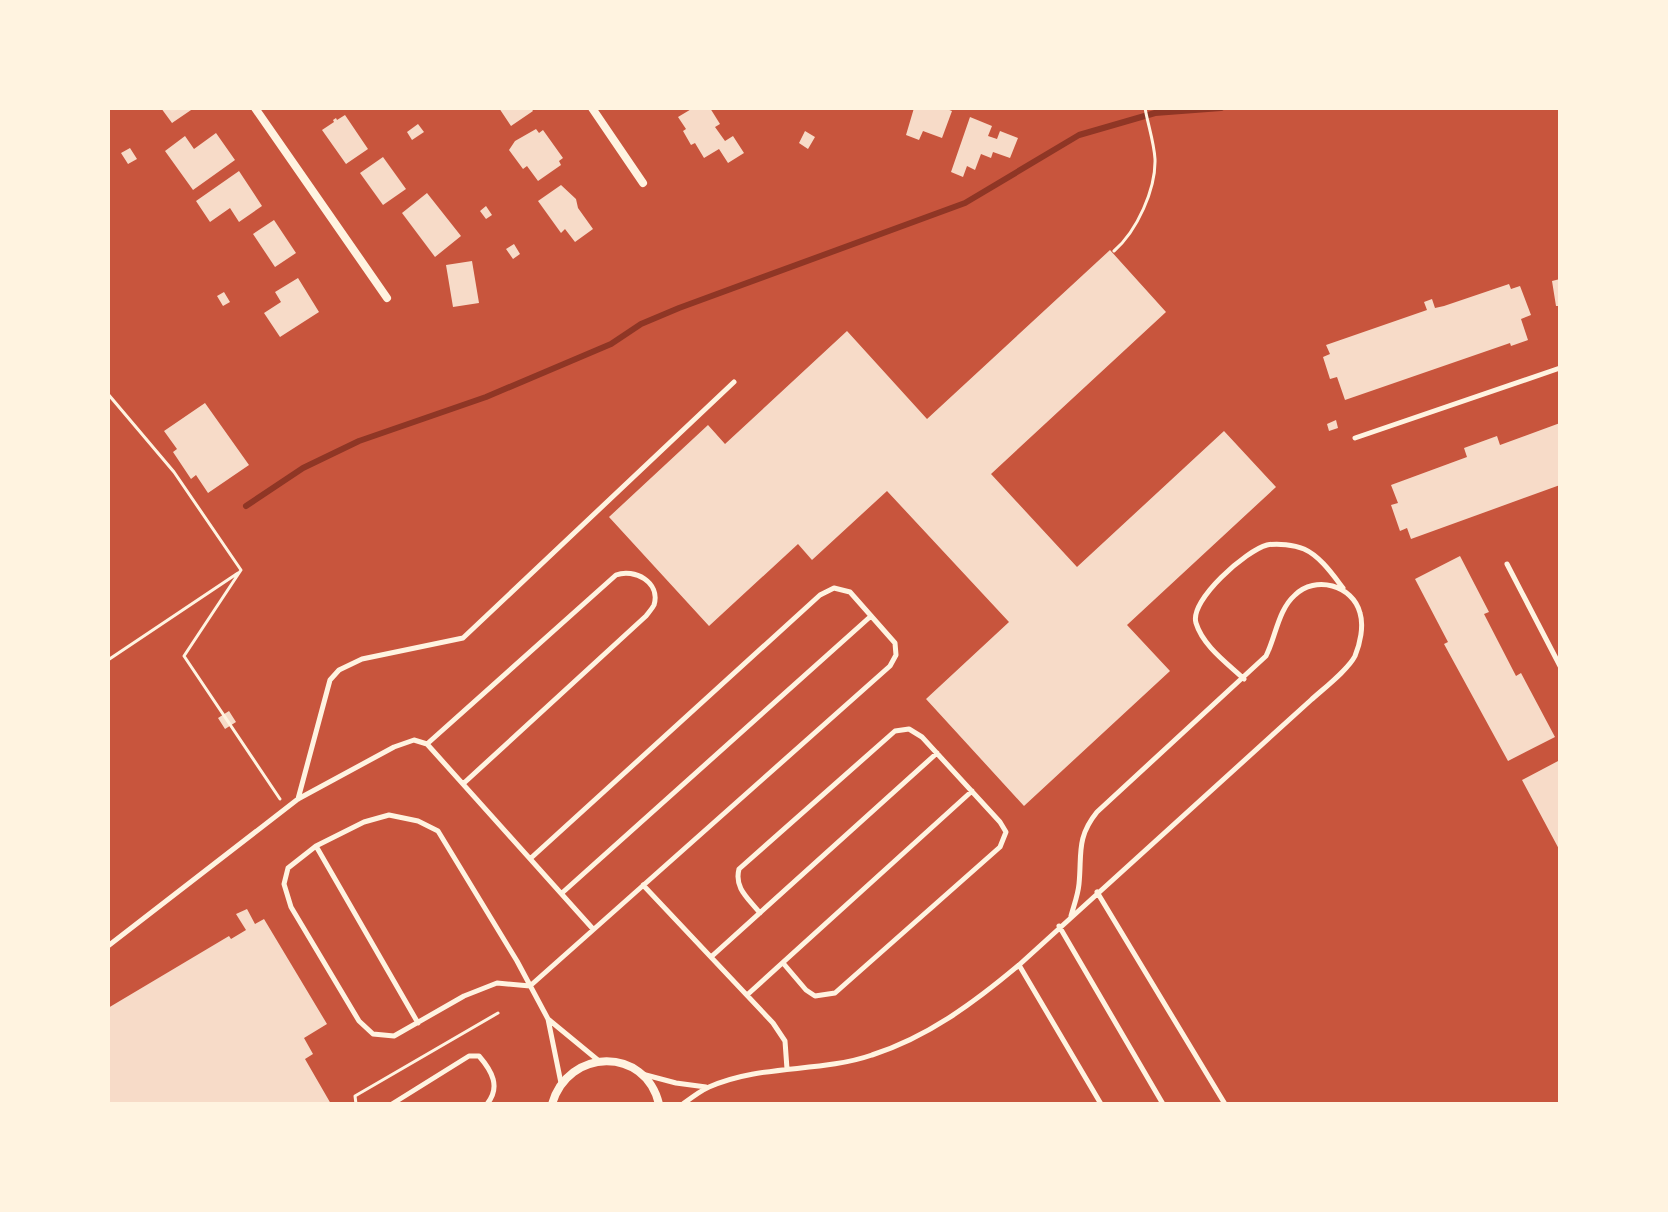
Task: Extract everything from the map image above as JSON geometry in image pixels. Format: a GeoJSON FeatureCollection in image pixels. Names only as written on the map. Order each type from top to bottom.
{"type":"FeatureCollection","features":[{"type":"Feature","properties":{"kind":"street"},"geometry":{"type":"LineString","coordinates":[[255,108],[387,298]]}},
{"type":"Feature","properties":{"kind":"street"},"geometry":{"type":"LineString","coordinates":[[592,108],[643,183]]}},
{"type":"Feature","properties":{"kind":"street"},"geometry":{"type":"LineString","coordinates":[[552,1104],[561,1083],[572,1072],[599,1061],[629,1066],[642,1074],[651,1084],[659,1104]]}},
{"type":"Feature","properties":{"kind":"lane"},"geometry":{"type":"LineString","coordinates":[[1355,438],[1560,368]]}},
{"type":"Feature","properties":{"kind":"lane"},"geometry":{"type":"LineString","coordinates":[[298,799],[330,680],[339,670],[362,659],[463,638],[734,382]]}},
{"type":"Feature","properties":{"kind":"lane"},"geometry":{"type":"LineString","coordinates":[[683,1104],[707,1087],[737,1078],[825,1066],[873,1055],[939,1025],[1019,965],[1354,658],[1361,634],[1360,611],[1327,568],[1306,550],[1284,544],[1266,545],[1249,554],[1206,592],[1195,614],[1196,624],[1210,646],[1244,679]]}},
{"type":"Feature","properties":{"kind":"lane"},"geometry":{"type":"LineString","coordinates":[[1507,564],[1560,666]]}},
{"type":"Feature","properties":{"kind":"lane"},"geometry":{"type":"LineString","coordinates":[[427,744],[616,575],[626,571],[638,574],[648,582],[654,591],[654,605],[646,616],[464,783]]}},
{"type":"Feature","properties":{"kind":"lane"},"geometry":{"type":"LineString","coordinates":[[1071,916],[1079,886],[1080,846],[1085,826],[1266,656],[1285,606],[1297,592],[1313,585],[1330,584],[1346,592]]}},
{"type":"Feature","properties":{"kind":"lane"},"geometry":{"type":"LineString","coordinates":[[531,858],[820,595],[834,588],[850,592],[895,643],[896,655],[890,666],[530,986],[497,983],[464,996],[394,1036],[373,1034],[359,1021],[291,907],[284,884],[288,868],[316,846],[364,822],[389,815],[418,821],[438,831],[460,864],[530,986],[548,1019],[561,1083]]}},
{"type":"Feature","properties":{"kind":"lane"},"geometry":{"type":"LineString","coordinates":[[562,893],[871,615]]}},
{"type":"Feature","properties":{"kind":"lane"},"geometry":{"type":"LineString","coordinates":[[760,913],[736,880],[739,869],[895,731],[909,729],[922,737],[1006,832],[1000,847],[835,993],[815,996],[783,963]]}},
{"type":"Feature","properties":{"kind":"lane"},"geometry":{"type":"LineString","coordinates":[[108,946],[298,799],[394,747],[414,740],[427,744],[464,783],[593,929]]}},
{"type":"Feature","properties":{"kind":"lane"},"geometry":{"type":"LineString","coordinates":[[711,957],[937,753]]}},
{"type":"Feature","properties":{"kind":"lane"},"geometry":{"type":"LineString","coordinates":[[747,995],[972,791]]}},
{"type":"Feature","properties":{"kind":"lane"},"geometry":{"type":"LineString","coordinates":[[316,846],[418,1023]]}},
{"type":"Feature","properties":{"kind":"lane"},"geometry":{"type":"LineString","coordinates":[[643,885],[773,1023],[785,1041],[787,1069]]}},
{"type":"Feature","properties":{"kind":"lane"},"geometry":{"type":"LineString","coordinates":[[1097,892],[1225,1104]]}},
{"type":"Feature","properties":{"kind":"lane"},"geometry":{"type":"LineString","coordinates":[[1059,926],[1163,1104]]}},
{"type":"Feature","properties":{"kind":"lane"},"geometry":{"type":"LineString","coordinates":[[1019,965],[1101,1104]]}},
{"type":"Feature","properties":{"kind":"lane"},"geometry":{"type":"LineString","coordinates":[[548,1019],[599,1061]]}},
{"type":"Feature","properties":{"kind":"lane"},"geometry":{"type":"LineString","coordinates":[[392,1104],[469,1056],[479,1056],[495,1082],[494,1095],[487,1104]]}},
{"type":"Feature","properties":{"kind":"lane"},"geometry":{"type":"LineString","coordinates":[[642,1074],[707,1087]]}},
{"type":"Feature","properties":{"kind":"path"},"geometry":{"type":"LineString","coordinates":[[1114,251],[1128,235],[1140,213],[1154,176],[1155,157],[1145,108]]}},
{"type":"Feature","properties":{"kind":"path"},"geometry":{"type":"LineString","coordinates":[[108,394],[174,472],[241,570]]}},
{"type":"Feature","properties":{"kind":"path"},"geometry":{"type":"LineString","coordinates":[[241,570],[184,656],[280,799],[298,799]]}},
{"type":"Feature","properties":{"kind":"path"},"geometry":{"type":"LineString","coordinates":[[108,660],[241,570]]}},
{"type":"Feature","properties":{"kind":"path"},"geometry":{"type":"LineString","coordinates":[[356,1104],[355,1096],[498,1013]]}},
{"type":"Feature","properties":{"kind":"building"},"geometry":{"type":"Polygon","coordinates":[[[161,108],[194,108],[172,123],[161,108]]]}},
{"type":"Feature","properties":{"kind":"building"},"geometry":{"type":"Polygon","coordinates":[[[499,108],[531,108],[533,111],[511,126],[499,108]]]}},
{"type":"Feature","properties":{"kind":"building"},"geometry":{"type":"Polygon","coordinates":[[[693,108],[710,108],[720,124],[715,127],[725,141],[733,136],[744,153],[728,163],[719,149],[704,158],[695,143],[691,145],[678,117],[693,108]]]}},
{"type":"Feature","properties":{"kind":"building"},"geometry":{"type":"Polygon","coordinates":[[[914,108],[952,111],[942,138],[923,131],[919,140],[906,135],[914,108]]]}},
{"type":"Feature","properties":{"kind":"building"},"geometry":{"type":"Polygon","coordinates":[[[345,115],[368,149],[346,164],[322,130],[336,118],[345,115]]]}},
{"type":"Feature","properties":{"kind":"building"},"geometry":{"type":"Polygon","coordinates":[[[970,117],[992,126],[988,136],[997,139],[1000,131],[1018,138],[1010,158],[993,152],[991,158],[981,154],[975,170],[967,166],[963,177],[951,172],[970,117]]]}},
{"type":"Feature","properties":{"kind":"building"},"geometry":{"type":"Polygon","coordinates":[[[418,124],[424,132],[412,140],[407,132],[418,124]]]}},
{"type":"Feature","properties":{"kind":"building"},"geometry":{"type":"Polygon","coordinates":[[[536,129],[539,133],[543,130],[563,158],[559,161],[561,165],[538,181],[527,166],[523,169],[509,150],[515,141],[536,129]]]}},
{"type":"Feature","properties":{"kind":"building"},"geometry":{"type":"Polygon","coordinates":[[[805,131],[815,137],[808,149],[799,143],[805,131]]]}},
{"type":"Feature","properties":{"kind":"building"},"geometry":{"type":"Polygon","coordinates":[[[216,133],[235,160],[193,190],[165,151],[185,136],[194,149],[216,133]]]}},
{"type":"Feature","properties":{"kind":"building"},"geometry":{"type":"Polygon","coordinates":[[[130,148],[137,159],[128,164],[121,153],[130,148]]]}},
{"type":"Feature","properties":{"kind":"building"},"geometry":{"type":"Polygon","coordinates":[[[383,157],[406,189],[383,205],[360,173],[383,157]]]}},
{"type":"Feature","properties":{"kind":"building"},"geometry":{"type":"Polygon","coordinates":[[[239,171],[262,206],[239,222],[230,208],[210,222],[196,201],[239,171]]]}},
{"type":"Feature","properties":{"kind":"building"},"geometry":{"type":"Polygon","coordinates":[[[561,185],[576,199],[578,208],[593,229],[575,242],[565,229],[561,233],[538,201],[561,185]]]}},
{"type":"Feature","properties":{"kind":"building"},"geometry":{"type":"Polygon","coordinates":[[[427,193],[461,236],[435,257],[402,213],[427,193]]]}},
{"type":"Feature","properties":{"kind":"building"},"geometry":{"type":"Polygon","coordinates":[[[486,206],[492,215],[486,219],[480,211],[486,206]]]}},
{"type":"Feature","properties":{"kind":"building"},"geometry":{"type":"Polygon","coordinates":[[[274,220],[296,253],[275,267],[253,234],[274,220]]]}},
{"type":"Feature","properties":{"kind":"building"},"geometry":{"type":"Polygon","coordinates":[[[514,244],[520,254],[513,259],[506,249],[514,244]]]}},
{"type":"Feature","properties":{"kind":"building"},"geometry":{"type":"Polygon","coordinates":[[[1110,250],[1166,312],[991,474],[1077,567],[1224,431],[1276,487],[1127,625],[1170,671],[1024,806],[926,699],[1009,622],[887,491],[812,560],[798,544],[709,626],[609,517],[708,425],[725,444],[847,331],[927,419],[1110,250]]]}},
{"type":"Feature","properties":{"kind":"building"},"geometry":{"type":"Polygon","coordinates":[[[472,261],[479,303],[453,307],[446,265],[472,261]]]}},
{"type":"Feature","properties":{"kind":"building"},"geometry":{"type":"Polygon","coordinates":[[[298,278],[319,312],[280,337],[264,313],[281,302],[275,292],[298,278]]]}},
{"type":"Feature","properties":{"kind":"building"},"geometry":{"type":"Polygon","coordinates":[[[1560,279],[1560,306],[1556,306],[1552,281],[1560,279]]]}},
{"type":"Feature","properties":{"kind":"building"},"geometry":{"type":"Polygon","coordinates":[[[1509,284],[1511,289],[1520,286],[1531,315],[1521,319],[1528,340],[1511,346],[1510,343],[1345,400],[1337,377],[1330,379],[1323,357],[1330,354],[1326,345],[1427,310],[1424,302],[1432,299],[1435,308],[1509,284]]]}},
{"type":"Feature","properties":{"kind":"building"},"geometry":{"type":"Polygon","coordinates":[[[224,292],[230,302],[223,306],[217,296],[224,292]]]}},
{"type":"Feature","properties":{"kind":"building"},"geometry":{"type":"Polygon","coordinates":[[[205,403],[249,465],[208,493],[196,475],[191,479],[173,452],[177,449],[164,431],[205,403]]]}},
{"type":"Feature","properties":{"kind":"building"},"geometry":{"type":"Polygon","coordinates":[[[1336,420],[1338,428],[1329,431],[1327,424],[1336,420]]]}},
{"type":"Feature","properties":{"kind":"building"},"geometry":{"type":"Polygon","coordinates":[[[1560,423],[1560,485],[1411,539],[1407,528],[1400,531],[1391,505],[1398,503],[1391,485],[1467,457],[1464,448],[1497,436],[1500,445],[1560,423]]]}},
{"type":"Feature","properties":{"kind":"building"},"geometry":{"type":"Polygon","coordinates":[[[1460,556],[1489,612],[1484,614],[1516,676],[1521,673],[1555,737],[1508,761],[1444,644],[1448,642],[1415,579],[1460,556]]]}},
{"type":"Feature","properties":{"kind":"building"},"geometry":{"type":"Polygon","coordinates":[[[229,711],[236,722],[225,729],[218,718],[229,711]]]}},
{"type":"Feature","properties":{"kind":"building"},"geometry":{"type":"Polygon","coordinates":[[[1560,760],[1560,851],[1522,780],[1560,760]]]}},
{"type":"Feature","properties":{"kind":"building"},"geometry":{"type":"Polygon","coordinates":[[[247,909],[255,924],[264,919],[327,1024],[304,1038],[313,1054],[305,1059],[331,1104],[108,1104],[108,1008],[229,936],[231,939],[246,930],[236,914],[247,909]]]}},
{"type":"Feature","properties":{"kind":"waterway"},"geometry":{"type":"LineString","coordinates":[[246,506],[303,468],[359,441],[486,397],[611,344],[641,324],[679,308],[965,203],[1079,135],[1155,113],[1221,108]]}}]}
